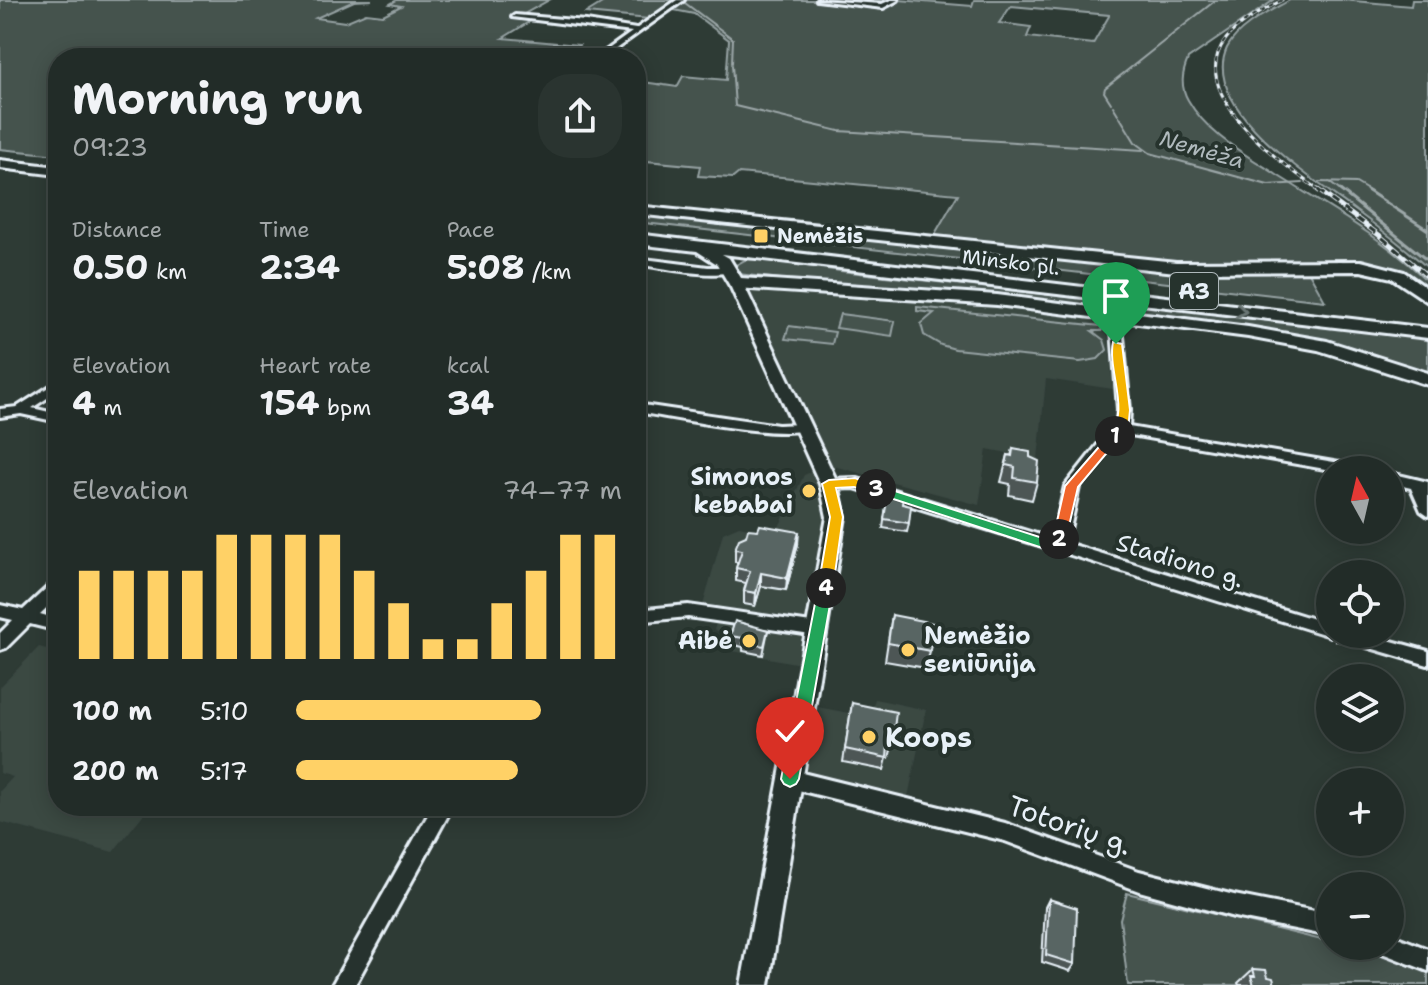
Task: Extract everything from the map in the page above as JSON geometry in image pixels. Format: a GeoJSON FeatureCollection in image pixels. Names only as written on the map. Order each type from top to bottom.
{"type":"FeatureCollection","features":[{"type":"Feature","properties":{"kind":"highway"},"geometry":{"type":"LineString","coordinates":[[0,153],[48,159]]}},
{"type":"Feature","properties":{"kind":"highway"},"geometry":{"type":"LineString","coordinates":[[0,164],[48,170]]}},
{"type":"Feature","properties":{"kind":"highway"},"geometry":{"type":"LineString","coordinates":[[646,211],[1176,267],[1361,266],[1398,275],[1428,297]]}},
{"type":"Feature","properties":{"kind":"highway","name":"Minsko pl."},"geometry":{"type":"LineString","coordinates":[[646,228],[1428,318]]}},
{"type":"Feature","properties":{"kind":"highway","name":"Minsko pl."},"geometry":{"type":"LineString","coordinates":[[646,240],[1420,332]]}},
{"type":"Feature","properties":{"kind":"highway"},"geometry":{"type":"LineString","coordinates":[[698,247],[717,256],[732,274],[1116,315],[1298,340],[1428,379]]}},
{"type":"Feature","properties":{"kind":"highway"},"geometry":{"type":"LineString","coordinates":[[732,274],[743,258],[766,255]]}},
{"type":"Feature","properties":{"kind":"main road"},"geometry":{"type":"LineString","coordinates":[[732,274],[829,484],[836,517],[755,985]]}},
{"type":"Feature","properties":{"kind":"street"},"geometry":{"type":"LineString","coordinates":[[613,48],[681,0]]}},
{"type":"Feature","properties":{"kind":"street"},"geometry":{"type":"LineString","coordinates":[[820,0],[883,6],[895,0]]}},
{"type":"Feature","properties":{"kind":"street"},"geometry":{"type":"LineString","coordinates":[[515,17],[636,31]]}},
{"type":"Feature","properties":{"kind":"street"},"geometry":{"type":"LineString","coordinates":[[646,262],[732,274]]}},
{"type":"Feature","properties":{"kind":"street"},"geometry":{"type":"LineString","coordinates":[[1058,548],[1072,486],[1104,446],[1122,430],[1124,410],[1116,315]]}},
{"type":"Feature","properties":{"kind":"street"},"geometry":{"type":"LineString","coordinates":[[21,410],[48,392]]}},
{"type":"Feature","properties":{"kind":"street"},"geometry":{"type":"LineString","coordinates":[[646,409],[778,429],[802,428]]}},
{"type":"Feature","properties":{"kind":"street"},"geometry":{"type":"LineString","coordinates":[[0,413],[21,410],[48,416]]}},
{"type":"Feature","properties":{"kind":"street"},"geometry":{"type":"LineString","coordinates":[[1122,430],[1316,463]]}},
{"type":"Feature","properties":{"kind":"street","name":"Stadiono g."},"geometry":{"type":"LineString","coordinates":[[829,484],[855,483],[1316,626]]}},
{"type":"Feature","properties":{"kind":"street"},"geometry":{"type":"LineString","coordinates":[[1423,486],[1428,511]]}},
{"type":"Feature","properties":{"kind":"street"},"geometry":{"type":"LineString","coordinates":[[0,643],[48,596]]}},
{"type":"Feature","properties":{"kind":"street"},"geometry":{"type":"LineString","coordinates":[[0,611],[48,623]]}},
{"type":"Feature","properties":{"kind":"street"},"geometry":{"type":"LineString","coordinates":[[646,615],[688,611],[818,630]]}},
{"type":"Feature","properties":{"kind":"street"},"geometry":{"type":"LineString","coordinates":[[1393,648],[1428,658]]}},
{"type":"Feature","properties":{"kind":"street","name":"Totorių g."},"geometry":{"type":"LineString","coordinates":[[790,779],[1005,832],[1139,881],[1234,906],[1316,922]]}},
{"type":"Feature","properties":{"kind":"street"},"geometry":{"type":"LineString","coordinates":[[343,985],[437,816]]}},
{"type":"Feature","properties":{"kind":"street"},"geometry":{"type":"LineString","coordinates":[[1404,951],[1428,960]]}},
{"type":"Feature","properties":{"kind":"shaded area"},"geometry":{"type":"Polygon","coordinates":[[[0,0],[372,0],[354,1],[316,18],[345,22],[366,13],[383,15],[401,6],[390,4],[397,0],[549,0],[517,18],[532,20],[503,38],[579,45],[576,48],[48,48],[48,154],[0,149],[0,0]]]}},
{"type":"Feature","properties":{"kind":"shaded area"},"geometry":{"type":"Polygon","coordinates":[[[607,0],[678,0],[649,19],[586,13],[607,0]]]}},
{"type":"Feature","properties":{"kind":"shaded area"},"geometry":{"type":"Polygon","coordinates":[[[684,0],[899,0],[972,6],[974,0],[1274,0],[1188,59],[1183,80],[1188,100],[1205,123],[1228,142],[1393,251],[1428,282],[1428,291],[1394,271],[1184,264],[932,239],[958,194],[739,173],[733,178],[698,176],[700,166],[646,161],[646,82],[677,87],[683,76],[726,80],[729,40],[694,14],[669,9],[684,0]],[[1011,6],[999,23],[1031,27],[1027,37],[1093,44],[1109,15],[1011,6]]]}},
{"type":"Feature","properties":{"kind":"shaded area"},"geometry":{"type":"Polygon","coordinates":[[[1290,0],[1342,0],[1411,6],[1412,0],[1428,0],[1428,268],[1266,141],[1230,95],[1223,71],[1227,48],[1232,40],[1246,26],[1290,0]]]}},
{"type":"Feature","properties":{"kind":"shaded area"},"geometry":{"type":"Polygon","coordinates":[[[646,213],[1162,269],[1307,269],[1325,301],[646,223],[646,213]]]}},
{"type":"Feature","properties":{"kind":"shaded area"},"geometry":{"type":"Polygon","coordinates":[[[757,259],[1428,338],[1428,375],[1305,338],[738,274],[736,265],[757,259]]]}},
{"type":"Feature","properties":{"kind":"shaded area"},"geometry":{"type":"Polygon","coordinates":[[[761,288],[954,300],[1107,318],[1113,389],[1046,379],[1038,459],[987,449],[979,505],[826,464],[748,298],[753,291],[761,288]]]}},
{"type":"Feature","properties":{"kind":"shaded area"},"geometry":{"type":"Polygon","coordinates":[[[917,307],[1101,326],[1102,331],[1092,331],[1104,340],[1107,350],[1098,359],[1080,362],[955,349],[924,335],[921,324],[934,313],[917,311],[917,307]]]}},
{"type":"Feature","properties":{"kind":"shaded area"},"geometry":{"type":"Polygon","coordinates":[[[840,314],[895,321],[892,336],[836,328],[840,314]]]}},
{"type":"Feature","properties":{"kind":"shaded area"},"geometry":{"type":"Polygon","coordinates":[[[789,326],[835,332],[832,344],[785,339],[789,326]]]}},
{"type":"Feature","properties":{"kind":"shaded area"},"geometry":{"type":"Polygon","coordinates":[[[816,470],[830,517],[800,664],[727,650],[730,634],[714,630],[716,623],[699,620],[723,533],[739,526],[764,531],[778,529],[804,475],[816,470]]]}},
{"type":"Feature","properties":{"kind":"shaded area"},"geometry":{"type":"Polygon","coordinates":[[[39,647],[48,649],[48,816],[142,816],[113,852],[0,822],[0,791],[13,777],[0,773],[0,687],[39,647]]]}},
{"type":"Feature","properties":{"kind":"shaded area"},"geometry":{"type":"Polygon","coordinates":[[[875,699],[926,710],[908,797],[802,772],[812,706],[870,717],[875,699]]]}},
{"type":"Feature","properties":{"kind":"shaded area"},"geometry":{"type":"Polygon","coordinates":[[[1127,893],[1316,939],[1316,960],[1398,960],[1428,970],[1428,985],[1128,985],[1120,919],[1127,893]]]}},
{"type":"Feature","properties":{"kind":"building"},"geometry":{"type":"Polygon","coordinates":[[[1013,449],[1030,452],[1030,457],[1039,461],[1037,482],[1014,478],[1015,467],[1006,465],[1013,449]]]}},
{"type":"Feature","properties":{"kind":"building"},"geometry":{"type":"Polygon","coordinates":[[[888,493],[903,497],[902,504],[911,506],[909,523],[884,519],[888,493]]]}},
{"type":"Feature","properties":{"kind":"building"},"geometry":{"type":"Polygon","coordinates":[[[760,525],[799,532],[787,578],[761,573],[756,593],[744,591],[750,571],[736,568],[742,550],[735,549],[748,529],[758,530],[760,525]]]}},
{"type":"Feature","properties":{"kind":"building"},"geometry":{"type":"Polygon","coordinates":[[[892,615],[933,623],[930,651],[888,643],[892,615]]]}},
{"type":"Feature","properties":{"kind":"building"},"geometry":{"type":"Polygon","coordinates":[[[735,621],[768,630],[764,646],[743,643],[744,638],[730,636],[735,621]]]}},
{"type":"Feature","properties":{"kind":"building","name":"Koops"},"geometry":{"type":"Polygon","coordinates":[[[852,703],[896,712],[892,746],[888,745],[887,758],[845,749],[852,703]]]}},
{"type":"Feature","properties":{"kind":"building"},"geometry":{"type":"Polygon","coordinates":[[[1049,899],[1077,908],[1075,964],[1046,955],[1049,899]]]}},
{"type":"Feature","properties":{"kind":"building"},"geometry":{"type":"Polygon","coordinates":[[[1253,969],[1266,970],[1275,985],[1254,985],[1251,976],[1255,976],[1253,969]]]}},
{"type":"Feature","properties":{"kind":"waterway","name":"Nemėža"},"geometry":{"type":"LineString","coordinates":[[1111,103],[1104,92],[1105,88],[1216,0]]}},
{"type":"Feature","properties":{"kind":"waterway"},"geometry":{"type":"LineString","coordinates":[[685,3],[733,39],[732,63]]}},
{"type":"Feature","properties":{"kind":"waterway"},"geometry":{"type":"LineString","coordinates":[[732,65],[735,106],[839,131],[1143,150]]}},
{"type":"Feature","properties":{"kind":"waterway","name":"Nemėža"},"geometry":{"type":"LineString","coordinates":[[1113,106],[1135,142],[1150,153],[1268,185],[1303,183]]}},
{"type":"Feature","properties":{"kind":"waterway","name":"Nemėža"},"geometry":{"type":"LineString","coordinates":[[1319,182],[1329,182]]}},
{"type":"Feature","properties":{"kind":"waterway","name":"Nemėža"},"geometry":{"type":"LineString","coordinates":[[1329,182],[1356,183],[1371,192]]}},
{"type":"Feature","properties":{"kind":"waterway"},"geometry":{"type":"LineString","coordinates":[[1329,182],[1342,192]]}},
{"type":"Feature","properties":{"kind":"waterway"},"geometry":{"type":"LineString","coordinates":[[1340,190],[1428,261]]}},
{"type":"Feature","properties":{"kind":"waterway","name":"Nemėža"},"geometry":{"type":"LineString","coordinates":[[1367,190],[1428,230]]}},
{"type":"Feature","properties":{"kind":"railway"},"geometry":{"type":"LineString","coordinates":[[1282,0],[1245,22],[1226,39],[1216,60],[1217,82],[1227,104],[1243,126],[1284,164],[1321,192]]}},
{"type":"Feature","properties":{"kind":"railway"},"geometry":{"type":"LineString","coordinates":[[1318,190],[1379,235],[1428,277]]}},
{"type":"Feature","properties":{"kind":"place","name":"Nemėžis"},"geometry":{"type":"Point","coordinates":[761,236]}},
{"type":"Feature","properties":{"kind":"place","name":"Simonos kebabai"},"geometry":{"type":"Point","coordinates":[809,491]}},
{"type":"Feature","properties":{"kind":"place","name":"Aibė"},"geometry":{"type":"Point","coordinates":[749,641]}},
{"type":"Feature","properties":{"kind":"place","name":"Nemėžio seniūnija"},"geometry":{"type":"Point","coordinates":[908,650]}},
{"type":"Feature","properties":{"kind":"place","name":"Koops"},"geometry":{"type":"Point","coordinates":[869,737]}},
{"type":"Feature","properties":{"kind":"route"},"geometry":{"type":"LineString","coordinates":[[790,779],[835,530],[835,506],[829,484],[855,483],[1058,548],[1068,493],[1104,446],[1122,430],[1123,395],[1116,344]]}}]}
